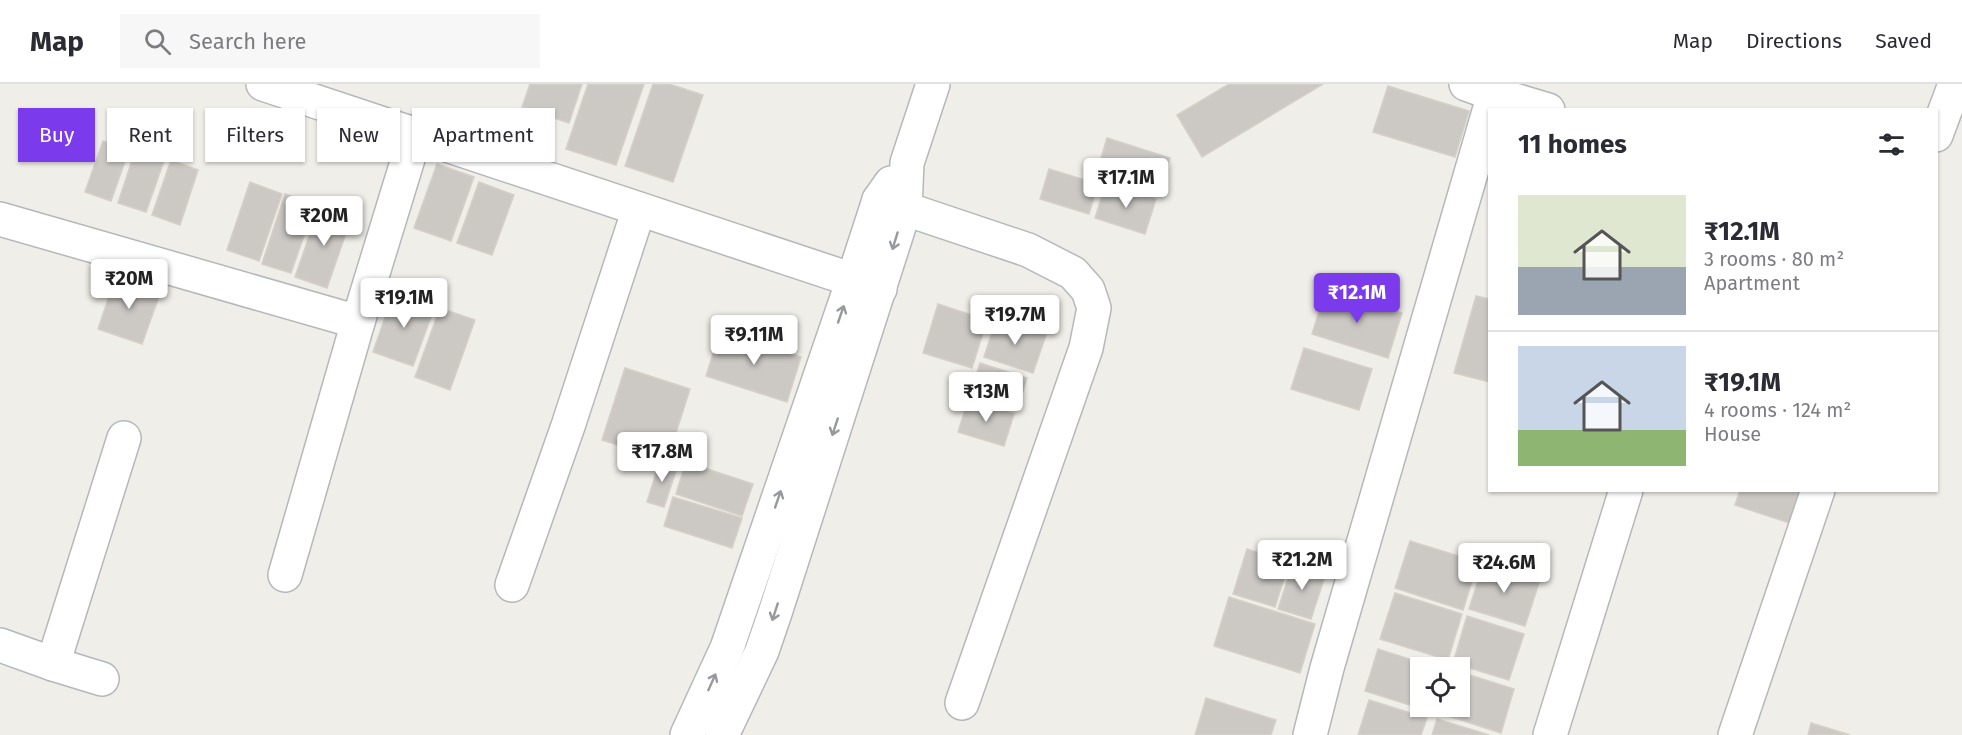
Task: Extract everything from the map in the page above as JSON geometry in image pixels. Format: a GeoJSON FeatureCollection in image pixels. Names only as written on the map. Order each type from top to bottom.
{"type":"FeatureCollection","features":[{"type":"Feature","properties":{"kind":"street"},"geometry":{"type":"LineString","coordinates":[[264,84],[299,90],[412,135]]}},
{"type":"Feature","properties":{"kind":"street"},"geometry":{"type":"LineString","coordinates":[[722,735],[762,651],[867,284],[933,84]]}},
{"type":"Feature","properties":{"kind":"street"},"geometry":{"type":"LineString","coordinates":[[1946,133],[1955,84]]}},
{"type":"Feature","properties":{"kind":"street"},"geometry":{"type":"LineString","coordinates":[[1492,108],[1497,90],[1543,108]]}},
{"type":"Feature","properties":{"kind":"street"},"geometry":{"type":"LineString","coordinates":[[1310,735],[1488,121]]}},
{"type":"Feature","properties":{"kind":"street"},"geometry":{"type":"LineString","coordinates":[[285,575],[358,321],[412,146]]}},
{"type":"Feature","properties":{"kind":"street"},"geometry":{"type":"LineString","coordinates":[[495,162],[867,284]]}},
{"type":"Feature","properties":{"kind":"street"},"geometry":{"type":"LineString","coordinates":[[892,204],[1028,250],[1046,259],[1073,273],[1088,290],[1094,308],[1086,348],[962,703]]}},
{"type":"Feature","properties":{"kind":"street"},"geometry":{"type":"LineString","coordinates":[[512,585],[568,426],[639,209]]}},
{"type":"Feature","properties":{"kind":"street"},"geometry":{"type":"LineString","coordinates":[[0,219],[358,321]]}},
{"type":"Feature","properties":{"kind":"street"},"geometry":{"type":"LineString","coordinates":[[687,735],[727,648],[867,284]]}},
{"type":"Feature","properties":{"kind":"street"},"geometry":{"type":"LineString","coordinates":[[53,664],[124,438]]}},
{"type":"Feature","properties":{"kind":"street"},"geometry":{"type":"LineString","coordinates":[[1550,735],[1625,492]]}},
{"type":"Feature","properties":{"kind":"street"},"geometry":{"type":"LineString","coordinates":[[1735,735],[1817,492]]}},
{"type":"Feature","properties":{"kind":"street"},"geometry":{"type":"LineString","coordinates":[[0,645],[102,679]]}},
{"type":"Feature","properties":{"kind":"building"},"geometry":{"type":"Polygon","coordinates":[[[530,84],[582,84],[569,123],[555,118],[555,108],[522,107],[530,84]]]}},
{"type":"Feature","properties":{"kind":"building"},"geometry":{"type":"Polygon","coordinates":[[[588,84],[644,84],[616,165],[566,149],[588,84]]]}},
{"type":"Feature","properties":{"kind":"building"},"geometry":{"type":"Polygon","coordinates":[[[653,84],[669,84],[703,95],[673,182],[625,166],[653,84]]]}},
{"type":"Feature","properties":{"kind":"building"},"geometry":{"type":"Polygon","coordinates":[[[1229,84],[1323,84],[1202,157],[1177,115],[1229,84]]]}},
{"type":"Feature","properties":{"kind":"building"},"geometry":{"type":"Polygon","coordinates":[[[1388,86],[1469,111],[1455,157],[1373,132],[1388,86]]]}},
{"type":"Feature","properties":{"kind":"building"},"geometry":{"type":"Polygon","coordinates":[[[1107,138],[1170,158],[1158,194],[1096,175],[1107,138]]]}},
{"type":"Feature","properties":{"kind":"building"},"geometry":{"type":"Polygon","coordinates":[[[103,141],[107,142],[107,162],[125,162],[111,201],[85,192],[103,141]]]}},
{"type":"Feature","properties":{"kind":"building"},"geometry":{"type":"Polygon","coordinates":[[[131,162],[164,162],[146,212],[118,203],[131,162]]]}},
{"type":"Feature","properties":{"kind":"building"},"geometry":{"type":"Polygon","coordinates":[[[170,162],[198,170],[180,225],[152,215],[170,162]]]}},
{"type":"Feature","properties":{"kind":"building"},"geometry":{"type":"Polygon","coordinates":[[[437,164],[474,177],[451,241],[414,228],[437,164]]]}},
{"type":"Feature","properties":{"kind":"building"},"geometry":{"type":"Polygon","coordinates":[[[1049,169],[1098,184],[1089,214],[1040,199],[1049,169]]]}},
{"type":"Feature","properties":{"kind":"building"},"geometry":{"type":"Polygon","coordinates":[[[250,182],[282,194],[259,261],[227,250],[250,182]]]}},
{"type":"Feature","properties":{"kind":"building"},"geometry":{"type":"Polygon","coordinates":[[[479,182],[514,195],[492,255],[457,243],[479,182]]]}},
{"type":"Feature","properties":{"kind":"building"},"geometry":{"type":"Polygon","coordinates":[[[1106,183],[1156,199],[1145,234],[1095,218],[1106,183]]]}},
{"type":"Feature","properties":{"kind":"building"},"geometry":{"type":"Polygon","coordinates":[[[285,194],[315,204],[291,273],[262,264],[285,194]]]}},
{"type":"Feature","properties":{"kind":"building"},"geometry":{"type":"Polygon","coordinates":[[[320,205],[352,216],[327,288],[295,277],[320,205]]]}},
{"type":"Feature","properties":{"kind":"building"},"geometry":{"type":"Polygon","coordinates":[[[116,275],[161,291],[142,344],[98,329],[116,275]]]}},
{"type":"Feature","properties":{"kind":"building"},"geometry":{"type":"Polygon","coordinates":[[[1326,289],[1402,313],[1388,358],[1312,334],[1326,289]]]}},
{"type":"Feature","properties":{"kind":"building"},"geometry":{"type":"Polygon","coordinates":[[[394,292],[435,306],[413,366],[373,352],[394,292]]]}},
{"type":"Feature","properties":{"kind":"building"},"geometry":{"type":"Polygon","coordinates":[[[1476,296],[1488,299],[1488,382],[1454,373],[1476,296]]]}},
{"type":"Feature","properties":{"kind":"building"},"geometry":{"type":"Polygon","coordinates":[[[938,304],[987,320],[972,368],[923,353],[938,304]]]}},
{"type":"Feature","properties":{"kind":"building"},"geometry":{"type":"Polygon","coordinates":[[[440,308],[475,320],[450,390],[415,377],[440,308]]]}},
{"type":"Feature","properties":{"kind":"building"},"geometry":{"type":"Polygon","coordinates":[[[996,320],[1046,335],[1033,373],[984,357],[996,320]]]}},
{"type":"Feature","properties":{"kind":"building"},"geometry":{"type":"Polygon","coordinates":[[[720,331],[801,357],[787,402],[706,376],[720,331]]]}},
{"type":"Feature","properties":{"kind":"building"},"geometry":{"type":"Polygon","coordinates":[[[1304,348],[1372,369],[1359,410],[1291,389],[1304,348]]]}},
{"type":"Feature","properties":{"kind":"building"},"geometry":{"type":"Polygon","coordinates":[[[980,363],[1027,378],[1017,410],[970,395],[980,363]]]}},
{"type":"Feature","properties":{"kind":"building"},"geometry":{"type":"Polygon","coordinates":[[[625,368],[690,389],[667,461],[602,440],[625,368]]]}},
{"type":"Feature","properties":{"kind":"building"},"geometry":{"type":"Polygon","coordinates":[[[968,400],[1014,414],[1004,446],[958,432],[968,400]]]}},
{"type":"Feature","properties":{"kind":"building"},"geometry":{"type":"Polygon","coordinates":[[[660,460],[678,465],[664,507],[647,502],[660,460]]]}},
{"type":"Feature","properties":{"kind":"building"},"geometry":{"type":"Polygon","coordinates":[[[686,462],[753,484],[742,516],[676,494],[686,462]]]}},
{"type":"Feature","properties":{"kind":"building"},"geometry":{"type":"Polygon","coordinates":[[[1739,492],[1812,492],[1801,527],[1735,505],[1739,492]]]}},
{"type":"Feature","properties":{"kind":"building"},"geometry":{"type":"Polygon","coordinates":[[[673,497],[742,518],[732,548],[664,526],[673,497]]]}},
{"type":"Feature","properties":{"kind":"building"},"geometry":{"type":"Polygon","coordinates":[[[1410,541],[1478,562],[1463,610],[1395,588],[1410,541]]]}},
{"type":"Feature","properties":{"kind":"building"},"geometry":{"type":"Polygon","coordinates":[[[1247,549],[1289,563],[1275,607],[1233,594],[1247,549]]]}},
{"type":"Feature","properties":{"kind":"building"},"geometry":{"type":"Polygon","coordinates":[[[1484,562],[1540,580],[1525,626],[1469,609],[1484,562]]]}},
{"type":"Feature","properties":{"kind":"building"},"geometry":{"type":"Polygon","coordinates":[[[1293,563],[1326,573],[1311,619],[1278,609],[1293,563]]]}},
{"type":"Feature","properties":{"kind":"building"},"geometry":{"type":"Polygon","coordinates":[[[1395,593],[1462,614],[1449,657],[1438,657],[1380,639],[1395,593]]]}},
{"type":"Feature","properties":{"kind":"building"},"geometry":{"type":"Polygon","coordinates":[[[1229,597],[1315,624],[1300,673],[1214,646],[1229,597]]]}},
{"type":"Feature","properties":{"kind":"building"},"geometry":{"type":"Polygon","coordinates":[[[1467,616],[1524,634],[1509,680],[1470,668],[1470,657],[1455,657],[1467,616]]]}},
{"type":"Feature","properties":{"kind":"building"},"geometry":{"type":"Polygon","coordinates":[[[1378,649],[1410,659],[1410,705],[1365,691],[1378,649]]]}},
{"type":"Feature","properties":{"kind":"building"},"geometry":{"type":"Polygon","coordinates":[[[1470,675],[1514,689],[1501,733],[1451,717],[1470,717],[1470,675]]]}},
{"type":"Feature","properties":{"kind":"building"},"geometry":{"type":"Polygon","coordinates":[[[1206,698],[1276,720],[1271,735],[1195,735],[1206,698]]]}},
{"type":"Feature","properties":{"kind":"building"},"geometry":{"type":"Polygon","coordinates":[[[1369,700],[1410,713],[1410,717],[1427,718],[1421,735],[1358,735],[1369,700]]]}},
{"type":"Feature","properties":{"kind":"building"},"geometry":{"type":"Polygon","coordinates":[[[1437,719],[1489,735],[1432,735],[1437,719]]]}},
{"type":"Feature","properties":{"kind":"building"},"geometry":{"type":"Polygon","coordinates":[[[1811,723],[1850,735],[1808,735],[1811,723]]]}}]}
